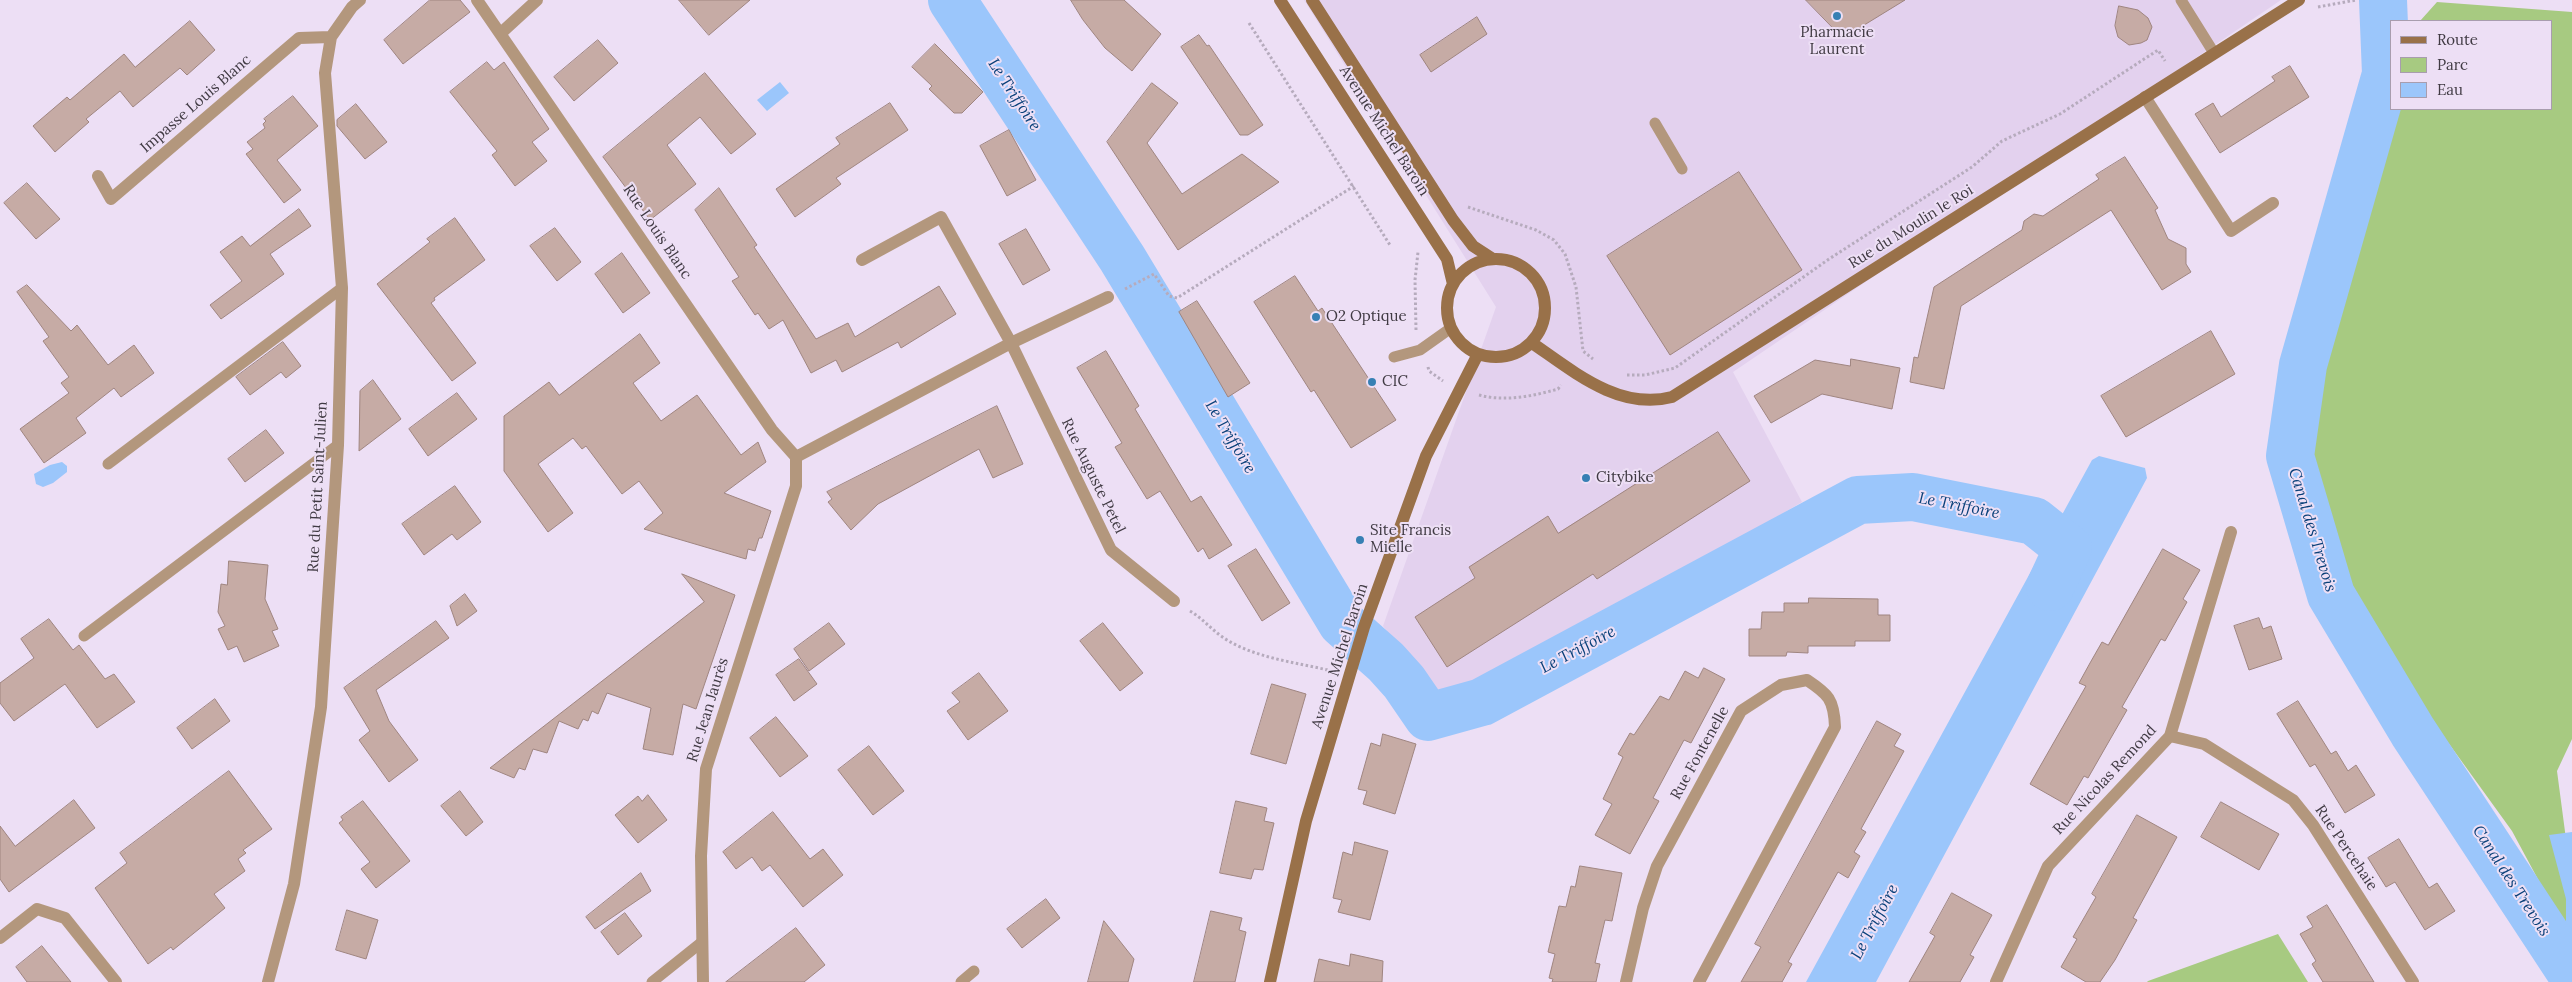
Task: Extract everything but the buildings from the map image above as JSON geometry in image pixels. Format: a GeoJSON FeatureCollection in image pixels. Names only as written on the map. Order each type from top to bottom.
{"type":"FeatureCollection","features":[{"type":"Feature","properties":{"kind":"street","name":"Rue du Petit Saint-Julien"},"geometry":{"type":"LineString","coordinates":[[268,982],[294,884],[321,707],[338,445],[342,288],[325,73],[331,36],[352,7],[360,0]]}},
{"type":"Feature","properties":{"kind":"street","name":"Rue Louis Blanc"},"geometry":{"type":"LineString","coordinates":[[477,0],[772,430],[796,457]]}},
{"type":"Feature","properties":{"kind":"street"},"geometry":{"type":"LineString","coordinates":[[501,33],[537,0]]}},
{"type":"Feature","properties":{"kind":"street","name":"Avenue Michel Baroin"},"geometry":{"type":"LineString","coordinates":[[1280,0],[1447,259],[1453,284]]}},
{"type":"Feature","properties":{"kind":"street","name":"Avenue Michel Baroin"},"geometry":{"type":"LineString","coordinates":[[1312,0],[1453,220],[1473,246],[1493,259]]}},
{"type":"Feature","properties":{"kind":"street","name":"Rue du Moulin le Roi"},"geometry":{"type":"LineString","coordinates":[[1532,343],[1571,370],[1616,395],[1657,401],[1672,397],[2300,0]]}},
{"type":"Feature","properties":{"kind":"street","name":"Impasse Louis Blanc"},"geometry":{"type":"LineString","coordinates":[[98,176],[110,200],[299,38],[331,36]]}},
{"type":"Feature","properties":{"kind":"street"},"geometry":{"type":"LineString","coordinates":[[2145,97],[2231,231],[2273,203]]}},
{"type":"Feature","properties":{"kind":"street","name":"Rue Auguste Petel"},"geometry":{"type":"LineString","coordinates":[[862,260],[941,217],[1011,343],[1111,550],[1174,601]]}},
{"type":"Feature","properties":{"kind":"street"},"geometry":{"type":"LineString","coordinates":[[1493,259],[1519,264],[1533,275],[1544,293],[1546,310],[1540,332],[1532,343],[1518,352],[1498,357],[1478,354],[1464,345],[1451,328],[1447,304],[1453,284],[1462,272],[1477,263],[1493,259]]}},
{"type":"Feature","properties":{"kind":"street"},"geometry":{"type":"LineString","coordinates":[[796,457],[1011,343],[1108,298]]}},
{"type":"Feature","properties":{"kind":"street","name":"Avenue Michel Baroin"},"geometry":{"type":"LineString","coordinates":[[1270,982],[1306,821],[1364,627],[1426,456],[1478,354]]}},
{"type":"Feature","properties":{"kind":"street","name":"Rue Jean Jaurès"},"geometry":{"type":"LineString","coordinates":[[703,982],[701,856],[706,769],[796,486],[796,457]]}},
{"type":"Feature","properties":{"kind":"street","name":"Rue Nicolas Remond"},"geometry":{"type":"LineString","coordinates":[[1996,982],[2048,866],[2170,736],[2231,532]]}},
{"type":"Feature","properties":{"kind":"street","name":"Rue Fontenelle"},"geometry":{"type":"LineString","coordinates":[[1626,982],[1643,908],[1657,866],[1741,711],[1781,685],[1807,680],[1827,693],[1834,709],[1835,727],[1699,982]]}},
{"type":"Feature","properties":{"kind":"street","name":"Rue Percehaie"},"geometry":{"type":"LineString","coordinates":[[2170,736],[2204,744],[2293,800],[2314,825],[2413,982]]}},
{"type":"Feature","properties":{"kind":"street"},"geometry":{"type":"LineString","coordinates":[[0,938],[37,909],[65,918],[116,982]]}},
{"type":"Feature","properties":{"kind":"lane"},"geometry":{"type":"LineString","coordinates":[[2181,0],[2214,53]]}},
{"type":"Feature","properties":{"kind":"lane"},"geometry":{"type":"LineString","coordinates":[[1654,123],[1682,168]]}},
{"type":"Feature","properties":{"kind":"lane"},"geometry":{"type":"LineString","coordinates":[[108,464],[342,288]]}},
{"type":"Feature","properties":{"kind":"lane"},"geometry":{"type":"LineString","coordinates":[[1394,357],[1420,350],[1451,328]]}},
{"type":"Feature","properties":{"kind":"lane"},"geometry":{"type":"LineString","coordinates":[[84,636],[338,445]]}},
{"type":"Feature","properties":{"kind":"lane"},"geometry":{"type":"LineString","coordinates":[[652,982],[702,942]]}},
{"type":"Feature","properties":{"kind":"lane"},"geometry":{"type":"LineString","coordinates":[[961,982],[974,971]]}},
{"type":"Feature","properties":{"kind":"path"},"geometry":{"type":"LineString","coordinates":[[1249,23],[1390,245]]}},
{"type":"Feature","properties":{"kind":"path"},"geometry":{"type":"LineString","coordinates":[[1618,375],[1645,375],[1675,368],[1829,259],[1972,167],[2002,141],[2060,114],[2158,50]]}},
{"type":"Feature","properties":{"kind":"path"},"geometry":{"type":"LineString","coordinates":[[1123,290],[1154,274],[1169,296],[1177,298],[1354,186]]}},
{"type":"Feature","properties":{"kind":"path"},"geometry":{"type":"LineString","coordinates":[[1462,202],[1467,206],[1536,230],[1554,240],[1565,254],[1576,287],[1583,351],[1598,363]]}},
{"type":"Feature","properties":{"kind":"path"},"geometry":{"type":"LineString","coordinates":[[1174,601],[1201,618],[1221,636],[1242,647],[1274,658],[1351,670]]}},
{"type":"Feature","properties":{"kind":"shaded area"},"geometry":{"type":"Polygon","coordinates":[[[1304,0],[2281,0],[1733,372],[1802,502],[1446,712],[1383,626],[1496,307],[1304,0]]]}},
{"type":"Feature","properties":{"kind":"green space"},"geometry":{"type":"Polygon","coordinates":[[[2437,2],[2572,12],[2572,739],[2557,771],[2571,877],[2569,937],[2512,831],[2426,712],[2355,604],[2330,539],[2309,470],[2321,378],[2380,162],[2390,110],[2552,110],[2552,20],[2421,20],[2437,2]]]}},
{"type":"Feature","properties":{"kind":"green space"},"geometry":{"type":"Polygon","coordinates":[[[2278,934],[2308,982],[2147,982],[2148,981],[2278,934]]]}},
{"type":"Feature","properties":{"kind":"water"},"geometry":{"type":"Polygon","coordinates":[[[780,82],[789,93],[767,111],[757,100],[780,82]]]}},
{"type":"Feature","properties":{"kind":"water"},"geometry":{"type":"Polygon","coordinates":[[[2099,456],[2145,468],[2147,478],[1876,982],[1806,982],[2092,460],[2099,456]]]}},
{"type":"Feature","properties":{"kind":"water"},"geometry":{"type":"Polygon","coordinates":[[[62,462],[67,466],[67,472],[53,483],[43,487],[36,484],[34,474],[50,465],[62,462]]]}},
{"type":"Feature","properties":{"kind":"water"},"geometry":{"type":"Polygon","coordinates":[[[2572,832],[2572,982],[2554,982],[2532,950],[2560,930],[2566,935],[2566,899],[2549,835],[2572,832]]]}},
{"type":"Feature","properties":{"kind":"waterway","name":"Le Triffoire"},"geometry":{"type":"LineString","coordinates":[[952,0],[1122,258],[1342,623],[1386,662],[1404,682],[1428,717],[1482,702],[1858,500],[1913,497],[2034,521],[2068,548],[2050,587]]}},
{"type":"Feature","properties":{"kind":"waterway","name":"Canal des Trevois"},"geometry":{"type":"LineString","coordinates":[[2383,0],[2386,74],[2303,365],[2290,456],[2331,595],[2413,732],[2572,974]]}},
{"type":"Feature","properties":{"kind":"place","name":"Pharmacie Laurent"},"geometry":{"type":"Point","coordinates":[1837,16]}},
{"type":"Feature","properties":{"kind":"place","name":"O2 Optique"},"geometry":{"type":"Point","coordinates":[1316,317]}},
{"type":"Feature","properties":{"kind":"place","name":"CIC"},"geometry":{"type":"Point","coordinates":[1372,382]}},
{"type":"Feature","properties":{"kind":"place","name":"Citybike"},"geometry":{"type":"Point","coordinates":[1586,478]}},
{"type":"Feature","properties":{"kind":"place","name":"Site Francis Mielle"},"geometry":{"type":"Point","coordinates":[1360,540]}}]}
